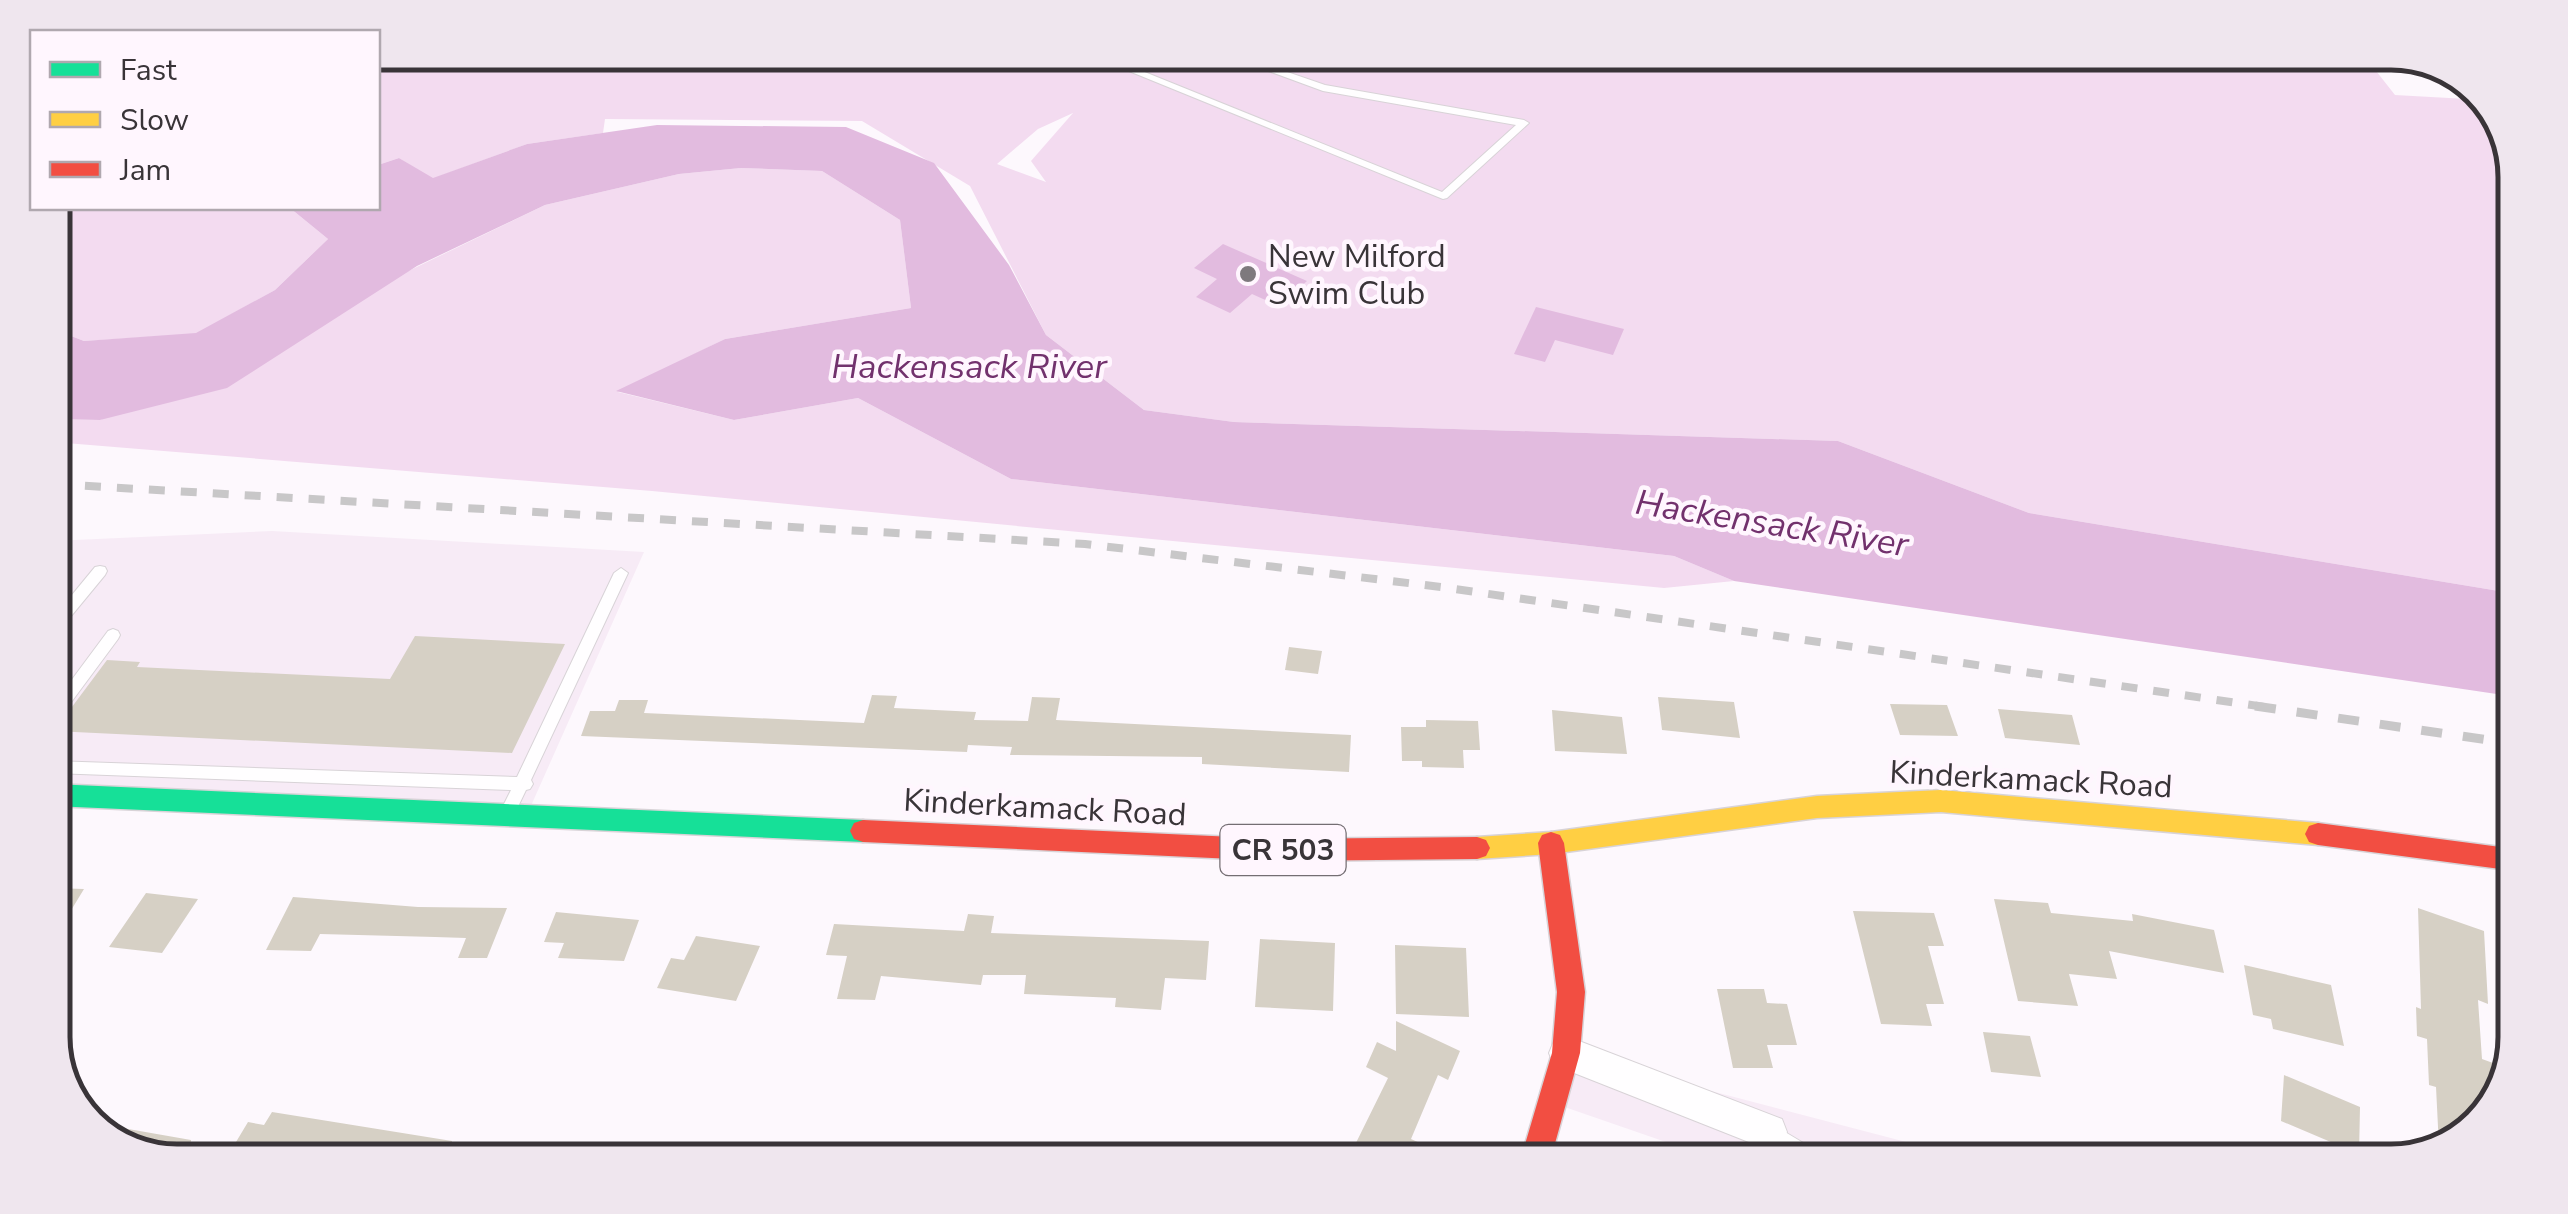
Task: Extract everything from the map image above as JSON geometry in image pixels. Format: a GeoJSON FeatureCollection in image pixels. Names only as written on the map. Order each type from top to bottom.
{"type":"FeatureCollection","features":[{"type":"Feature","properties":{"kind":"main road","name":"Kinderkamack Road"},"geometry":{"type":"LineString","coordinates":[[70,796],[1280,850],[1433,850],[1551,843],[1817,807],[1940,801],[2263,827],[2498,858]]}},
{"type":"Feature","properties":{"kind":"main road"},"geometry":{"type":"LineString","coordinates":[[1540,1144],[1566,1054],[1571,992],[1551,843]]}},
{"type":"Feature","properties":{"kind":"street"},"geometry":{"type":"LineString","coordinates":[[1566,1054],[1770,1132]]}},
{"type":"Feature","properties":{"kind":"lane"},"geometry":{"type":"LineString","coordinates":[[1131,70],[1443,196],[1524,123],[1323,88],[1271,70]]}},
{"type":"Feature","properties":{"kind":"lane"},"geometry":{"type":"LineString","coordinates":[[70,607],[100,571]]}},
{"type":"Feature","properties":{"kind":"lane"},"geometry":{"type":"LineString","coordinates":[[506,816],[621,573]]}},
{"type":"Feature","properties":{"kind":"lane"},"geometry":{"type":"LineString","coordinates":[[70,693],[112,635]]}},
{"type":"Feature","properties":{"kind":"lane"},"geometry":{"type":"LineString","coordinates":[[70,767],[524,784]]}},
{"type":"Feature","properties":{"kind":"lane"},"geometry":{"type":"LineString","coordinates":[[1770,1132],[1790,1144]]}},
{"type":"Feature","properties":{"kind":"shaded area"},"geometry":{"type":"Polygon","coordinates":[[[380,70],[2375,70],[2395,95],[2463,99],[2487,130],[2496,156],[2498,591],[2029,513],[1838,441],[1234,422],[1144,410],[1046,335],[970,186],[862,121],[605,119],[603,133],[527,144],[432,179],[399,158],[380,164],[380,70]],[[1073,113],[1038,129],[997,164],[1046,182],[1031,161],[1073,113]]]}},
{"type":"Feature","properties":{"kind":"shaded area"},"geometry":{"type":"Polygon","coordinates":[[[741,168],[822,171],[900,220],[911,308],[725,339],[618,392],[734,420],[858,398],[1011,479],[1674,556],[1734,581],[1664,588],[652,491],[70,443],[70,419],[100,420],[545,205],[679,174],[741,168]]]}},
{"type":"Feature","properties":{"kind":"shaded area"},"geometry":{"type":"Polygon","coordinates":[[[70,210],[292,210],[328,239],[275,290],[196,334],[84,341],[70,336],[70,210]]]}},
{"type":"Feature","properties":{"kind":"shaded area"},"geometry":{"type":"Polygon","coordinates":[[[272,531],[644,552],[526,817],[70,796],[70,540],[272,531]]]}},
{"type":"Feature","properties":{"kind":"shaded area"},"geometry":{"type":"Polygon","coordinates":[[[1566,1053],[1914,1144],[1672,1144],[1553,1103],[1566,1053]]]}},
{"type":"Feature","properties":{"kind":"water","name":"Hackensack River"},"geometry":{"type":"Polygon","coordinates":[[[657,125],[846,127],[934,163],[1009,265],[1046,335],[1144,410],[1234,422],[1838,441],[2029,513],[2498,591],[2498,694],[1734,581],[1674,556],[1011,479],[858,398],[734,420],[616,391],[725,339],[911,308],[900,220],[822,171],[741,168],[679,174],[545,205],[417,266],[227,388],[100,420],[70,419],[70,336],[84,341],[196,333],[275,290],[328,239],[292,210],[380,210],[380,164],[399,158],[433,178],[527,144],[657,125]]]}},
{"type":"Feature","properties":{"kind":"water","name":"New Milford Swim Club"},"geometry":{"type":"Polygon","coordinates":[[[1223,244],[1307,281],[1279,306],[1252,294],[1230,313],[1196,297],[1217,279],[1194,268],[1223,244]]]}},
{"type":"Feature","properties":{"kind":"water"},"geometry":{"type":"Polygon","coordinates":[[[1536,307],[1624,329],[1613,355],[1555,340],[1545,362],[1514,354],[1536,307]]]}},
{"type":"Feature","properties":{"kind":"building"},"geometry":{"type":"Polygon","coordinates":[[[415,636],[565,644],[512,753],[70,732],[70,710],[107,660],[140,662],[137,667],[390,679],[415,636]]]}},
{"type":"Feature","properties":{"kind":"building"},"geometry":{"type":"Polygon","coordinates":[[[1289,647],[1322,651],[1318,674],[1285,670],[1289,647]]]}},
{"type":"Feature","properties":{"kind":"building"},"geometry":{"type":"Polygon","coordinates":[[[872,695],[897,696],[894,708],[976,712],[974,720],[1028,721],[1032,697],[1060,698],[1056,720],[1351,735],[1349,772],[1202,764],[1202,757],[1010,755],[1012,747],[968,745],[967,752],[581,736],[590,711],[615,711],[619,700],[648,700],[644,713],[864,723],[872,695]]]}},
{"type":"Feature","properties":{"kind":"building"},"geometry":{"type":"Polygon","coordinates":[[[1658,697],[1734,702],[1740,738],[1662,730],[1658,697]]]}},
{"type":"Feature","properties":{"kind":"building"},"geometry":{"type":"Polygon","coordinates":[[[1890,704],[1947,705],[1958,736],[1900,735],[1890,704]]]}},
{"type":"Feature","properties":{"kind":"building"},"geometry":{"type":"Polygon","coordinates":[[[1998,709],[2072,715],[2080,745],[2005,738],[1998,709]]]}},
{"type":"Feature","properties":{"kind":"building"},"geometry":{"type":"Polygon","coordinates":[[[1552,710],[1622,717],[1627,754],[1555,751],[1552,710]]]}},
{"type":"Feature","properties":{"kind":"building"},"geometry":{"type":"Polygon","coordinates":[[[1426,720],[1478,721],[1480,750],[1463,750],[1464,768],[1422,767],[1422,761],[1402,761],[1401,727],[1426,727],[1426,720]]]}},
{"type":"Feature","properties":{"kind":"building"},"geometry":{"type":"Polygon","coordinates":[[[70,889],[84,889],[70,912],[70,889]]]}},
{"type":"Feature","properties":{"kind":"building"},"geometry":{"type":"Polygon","coordinates":[[[146,893],[198,899],[162,953],[109,947],[146,893]]]}},
{"type":"Feature","properties":{"kind":"building"},"geometry":{"type":"Polygon","coordinates":[[[293,897],[418,907],[507,908],[487,958],[458,958],[466,938],[320,934],[311,951],[266,950],[293,897]]]}},
{"type":"Feature","properties":{"kind":"building"},"geometry":{"type":"Polygon","coordinates":[[[1994,899],[2048,903],[2051,913],[2133,921],[2132,914],[2214,930],[2224,973],[2109,951],[2117,979],[2069,974],[2078,1006],[2018,1001],[1994,899]]]}},
{"type":"Feature","properties":{"kind":"building"},"geometry":{"type":"Polygon","coordinates":[[[2418,908],[2484,931],[2488,1004],[2478,1000],[2482,1059],[2493,1067],[2476,1102],[2438,1133],[2436,1087],[2429,1085],[2427,1039],[2417,1036],[2416,1007],[2421,1009],[2418,908]]]}},
{"type":"Feature","properties":{"kind":"building"},"geometry":{"type":"Polygon","coordinates":[[[1853,911],[1934,913],[1944,946],[1928,946],[1944,1004],[1926,1004],[1932,1026],[1881,1024],[1853,911]]]}},
{"type":"Feature","properties":{"kind":"building"},"geometry":{"type":"Polygon","coordinates":[[[556,912],[639,920],[624,961],[558,958],[564,943],[544,942],[556,912]]]}},
{"type":"Feature","properties":{"kind":"building"},"geometry":{"type":"Polygon","coordinates":[[[968,914],[994,916],[991,933],[1209,941],[1206,980],[1165,978],[1161,1010],[1115,1007],[1116,998],[1024,994],[1026,975],[983,975],[981,985],[881,976],[875,1000],[837,999],[847,956],[826,955],[834,924],[964,931],[968,914]]]}},
{"type":"Feature","properties":{"kind":"building"},"geometry":{"type":"Polygon","coordinates":[[[696,936],[760,946],[736,1001],[657,988],[671,958],[684,960],[696,936]]]}},
{"type":"Feature","properties":{"kind":"building"},"geometry":{"type":"Polygon","coordinates":[[[1260,939],[1335,943],[1333,1011],[1255,1007],[1260,939]]]}},
{"type":"Feature","properties":{"kind":"building"},"geometry":{"type":"Polygon","coordinates":[[[1395,945],[1466,948],[1469,1017],[1396,1014],[1395,945]]]}},
{"type":"Feature","properties":{"kind":"building"},"geometry":{"type":"Polygon","coordinates":[[[2244,965],[2331,985],[2344,1046],[2273,1029],[2271,1019],[2253,1015],[2244,965]]]}},
{"type":"Feature","properties":{"kind":"building"},"geometry":{"type":"Polygon","coordinates":[[[1717,989],[1764,989],[1767,1003],[1787,1004],[1797,1045],[1767,1045],[1773,1068],[1733,1068],[1717,989]]]}},
{"type":"Feature","properties":{"kind":"building"},"geometry":{"type":"Polygon","coordinates":[[[1396,1021],[1460,1051],[1448,1080],[1438,1075],[1411,1139],[1422,1144],[1355,1144],[1388,1078],[1366,1067],[1377,1042],[1396,1051],[1396,1021]]]}},
{"type":"Feature","properties":{"kind":"building"},"geometry":{"type":"Polygon","coordinates":[[[1983,1032],[2030,1036],[2041,1077],[1991,1072],[1983,1032]]]}},
{"type":"Feature","properties":{"kind":"building"},"geometry":{"type":"Polygon","coordinates":[[[2284,1075],[2360,1107],[2359,1144],[2335,1144],[2281,1121],[2284,1075]]]}},
{"type":"Feature","properties":{"kind":"building"},"geometry":{"type":"Polygon","coordinates":[[[272,1112],[452,1144],[235,1144],[248,1122],[264,1125],[272,1112]]]}},
{"type":"Feature","properties":{"kind":"building"},"geometry":{"type":"Polygon","coordinates":[[[121,1128],[191,1140],[191,1144],[156,1142],[121,1128]]]}},
{"type":"Feature","properties":{"kind":"railway"},"geometry":{"type":"LineString","coordinates":[[70,485],[1085,544],[1441,587],[2272,708]]}},
{"type":"Feature","properties":{"kind":"railway"},"geometry":{"type":"LineString","coordinates":[[2255,706],[2498,741]]}},
{"type":"Feature","properties":{"kind":"traffic: fast"},"geometry":{"type":"LineString","coordinates":[[70,796],[863,831]]}},
{"type":"Feature","properties":{"kind":"traffic: slow"},"geometry":{"type":"LineString","coordinates":[[1477,848],[1551,843],[1817,807],[1941,801],[2318,834]]}},
{"type":"Feature","properties":{"kind":"traffic: jam"},"geometry":{"type":"LineString","coordinates":[[863,831],[1279,850],[1477,848]]}},
{"type":"Feature","properties":{"kind":"traffic: jam"},"geometry":{"type":"LineString","coordinates":[[2318,834],[2498,858]]}},
{"type":"Feature","properties":{"kind":"traffic: jam"},"geometry":{"type":"LineString","coordinates":[[1540,1144],[1566,1053],[1571,992],[1551,843]]}},
{"type":"Feature","properties":{"kind":"place","name":"New Milford Swim Club"},"geometry":{"type":"Point","coordinates":[1248,274]}}]}
